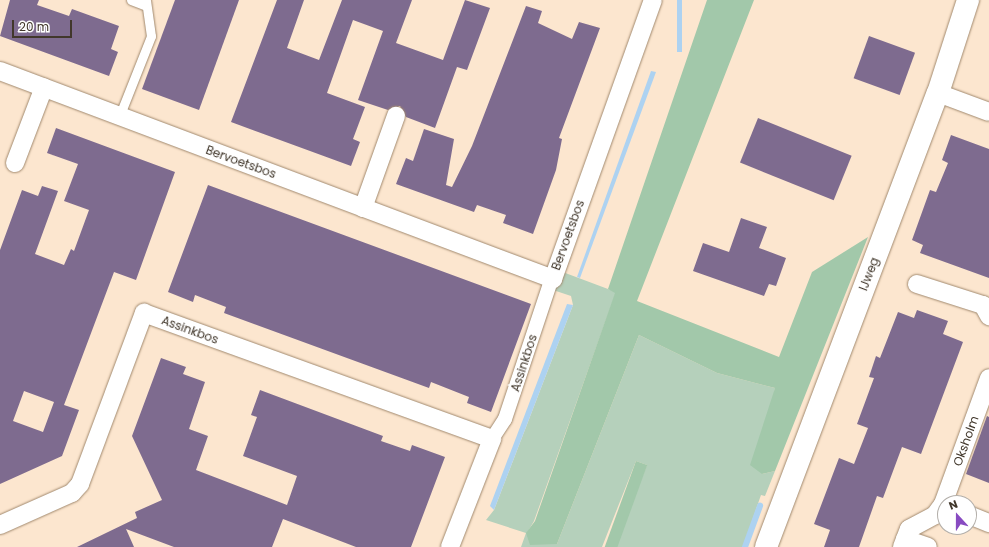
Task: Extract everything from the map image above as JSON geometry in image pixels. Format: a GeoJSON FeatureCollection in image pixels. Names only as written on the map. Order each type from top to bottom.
{"type":"FeatureCollection","features":[{"type":"Feature","properties":{"kind":"street","name":"Bervoetsbos"},"geometry":{"type":"LineString","coordinates":[[0,71],[553,279],[653,0]]}},
{"type":"Feature","properties":{"kind":"street","name":"IJweg"},"geometry":{"type":"LineString","coordinates":[[766,547],[938,92],[968,0]]}},
{"type":"Feature","properties":{"kind":"street"},"geometry":{"type":"LineString","coordinates":[[15,163],[44,87]]}},
{"type":"Feature","properties":{"kind":"street"},"geometry":{"type":"LineString","coordinates":[[938,92],[989,112]]}},
{"type":"Feature","properties":{"kind":"street"},"geometry":{"type":"LineString","coordinates":[[363,208],[396,116]]}},
{"type":"Feature","properties":{"kind":"street","name":"Assinkbos"},"geometry":{"type":"LineString","coordinates":[[450,547],[492,439],[505,419],[550,284]]}},
{"type":"Feature","properties":{"kind":"street"},"geometry":{"type":"LineString","coordinates":[[917,284],[983,305],[989,316]]}},
{"type":"Feature","properties":{"kind":"street","name":"Assinkbos"},"geometry":{"type":"LineString","coordinates":[[0,525],[72,493],[80,484],[144,313],[492,439]]}},
{"type":"Feature","properties":{"kind":"street","name":"Oksholm"},"geometry":{"type":"LineString","coordinates":[[947,495],[989,378]]}},
{"type":"Feature","properties":{"kind":"street","name":"Oksholm"},"geometry":{"type":"LineString","coordinates":[[928,547],[904,543],[915,523],[935,515],[937,513]]}},
{"type":"Feature","properties":{"kind":"street"},"geometry":{"type":"LineString","coordinates":[[977,518],[989,523]]}},
{"type":"Feature","properties":{"kind":"lane"},"geometry":{"type":"LineString","coordinates":[[119,117],[151,36],[145,2],[131,0]]}},
{"type":"Feature","properties":{"kind":"green space"},"geometry":{"type":"Polygon","coordinates":[[[707,0],[754,0],[637,301],[779,357],[812,272],[868,237],[775,471],[762,474],[750,465],[775,388],[717,373],[639,335],[557,544],[530,545],[526,533],[535,521],[615,293],[608,289],[707,0]]]}},
{"type":"Feature","properties":{"kind":"green space"},"geometry":{"type":"Polygon","coordinates":[[[560,271],[616,292],[534,521],[527,533],[557,544],[639,335],[717,373],[775,388],[762,474],[775,471],[765,496],[761,495],[743,547],[615,547],[647,465],[636,461],[602,547],[521,547],[526,533],[486,520],[494,510],[573,305],[571,296],[553,290],[560,271]]]}},
{"type":"Feature","properties":{"kind":"green space"},"geometry":{"type":"Polygon","coordinates":[[[636,461],[647,465],[617,547],[605,547],[636,461]]]}},
{"type":"Feature","properties":{"kind":"water"},"geometry":{"type":"Polygon","coordinates":[[[677,0],[682,0],[682,52],[677,52],[677,0]]]}},
{"type":"Feature","properties":{"kind":"water"},"geometry":{"type":"Polygon","coordinates":[[[651,71],[656,72],[580,278],[577,277],[651,71]]]}},
{"type":"Feature","properties":{"kind":"water"},"geometry":{"type":"Polygon","coordinates":[[[567,304],[573,305],[494,510],[490,506],[567,304]]]}},
{"type":"Feature","properties":{"kind":"building"},"geometry":{"type":"Polygon","coordinates":[[[10,0],[39,0],[37,5],[69,16],[72,9],[119,26],[111,49],[118,52],[109,76],[0,36],[10,0]]]}},
{"type":"Feature","properties":{"kind":"building"},"geometry":{"type":"Polygon","coordinates":[[[175,0],[239,0],[199,110],[142,89],[175,0]]]}},
{"type":"Feature","properties":{"kind":"building"},"geometry":{"type":"Polygon","coordinates":[[[277,0],[304,0],[287,48],[319,60],[342,0],[412,0],[396,43],[443,60],[465,0],[490,8],[467,70],[457,67],[435,128],[406,117],[400,106],[388,110],[358,100],[383,31],[353,20],[327,93],[365,107],[353,139],[360,142],[351,166],[231,122],[277,0]]]}},
{"type":"Feature","properties":{"kind":"building"},"geometry":{"type":"Polygon","coordinates":[[[526,6],[542,11],[538,23],[572,39],[579,22],[600,28],[559,138],[562,139],[556,170],[533,234],[503,223],[506,215],[477,205],[474,212],[396,184],[406,158],[413,161],[424,129],[454,139],[446,185],[452,187],[472,146],[526,6]]]}},
{"type":"Feature","properties":{"kind":"building"},"geometry":{"type":"Polygon","coordinates":[[[869,36],[915,53],[900,95],[854,78],[869,36]]]}},
{"type":"Feature","properties":{"kind":"building"},"geometry":{"type":"Polygon","coordinates":[[[758,118],[852,156],[834,200],[740,163],[758,118]]]}},
{"type":"Feature","properties":{"kind":"building"},"geometry":{"type":"Polygon","coordinates":[[[56,128],[175,172],[136,280],[114,272],[64,405],[79,410],[62,456],[0,484],[0,250],[22,190],[38,196],[42,186],[58,191],[35,254],[64,265],[71,249],[74,251],[89,210],[64,201],[78,164],[47,153],[56,128]],[[24,391],[13,421],[43,432],[54,402],[24,391]]]}},
{"type":"Feature","properties":{"kind":"building"},"geometry":{"type":"Polygon","coordinates":[[[951,135],[989,149],[989,278],[920,253],[923,245],[912,240],[930,190],[936,192],[948,163],[942,160],[951,135]]]}},
{"type":"Feature","properties":{"kind":"building"},"geometry":{"type":"Polygon","coordinates":[[[208,185],[531,304],[491,412],[467,403],[469,397],[431,382],[429,388],[224,313],[226,307],[195,295],[193,302],[168,292],[208,185]]]}},
{"type":"Feature","properties":{"kind":"building"},"geometry":{"type":"Polygon","coordinates":[[[741,218],[767,227],[759,248],[786,258],[776,286],[769,284],[764,296],[693,271],[703,243],[729,252],[741,218]]]}},
{"type":"Feature","properties":{"kind":"building"},"geometry":{"type":"Polygon","coordinates":[[[917,310],[948,321],[943,334],[963,342],[921,454],[902,447],[883,498],[877,496],[859,547],[824,547],[830,530],[814,524],[839,458],[854,464],[868,428],[857,424],[874,378],[869,377],[876,356],[880,358],[898,312],[914,318],[917,310]]]}},
{"type":"Feature","properties":{"kind":"building"},"geometry":{"type":"Polygon","coordinates":[[[161,358],[186,367],[183,374],[205,382],[189,429],[208,436],[196,470],[287,505],[297,476],[243,456],[257,417],[251,415],[260,390],[383,436],[381,441],[410,451],[412,445],[445,457],[411,547],[356,547],[283,519],[272,547],[174,547],[126,529],[134,547],[77,547],[137,518],[135,512],[162,500],[132,436],[161,358]]]}},
{"type":"Feature","properties":{"kind":"building"},"geometry":{"type":"Polygon","coordinates":[[[987,416],[989,417],[989,483],[966,474],[987,416]]]}},
{"type":"Feature","properties":{"kind":"waterway"},"geometry":{"type":"LineString","coordinates":[[745,547],[760,506]]}}]}
